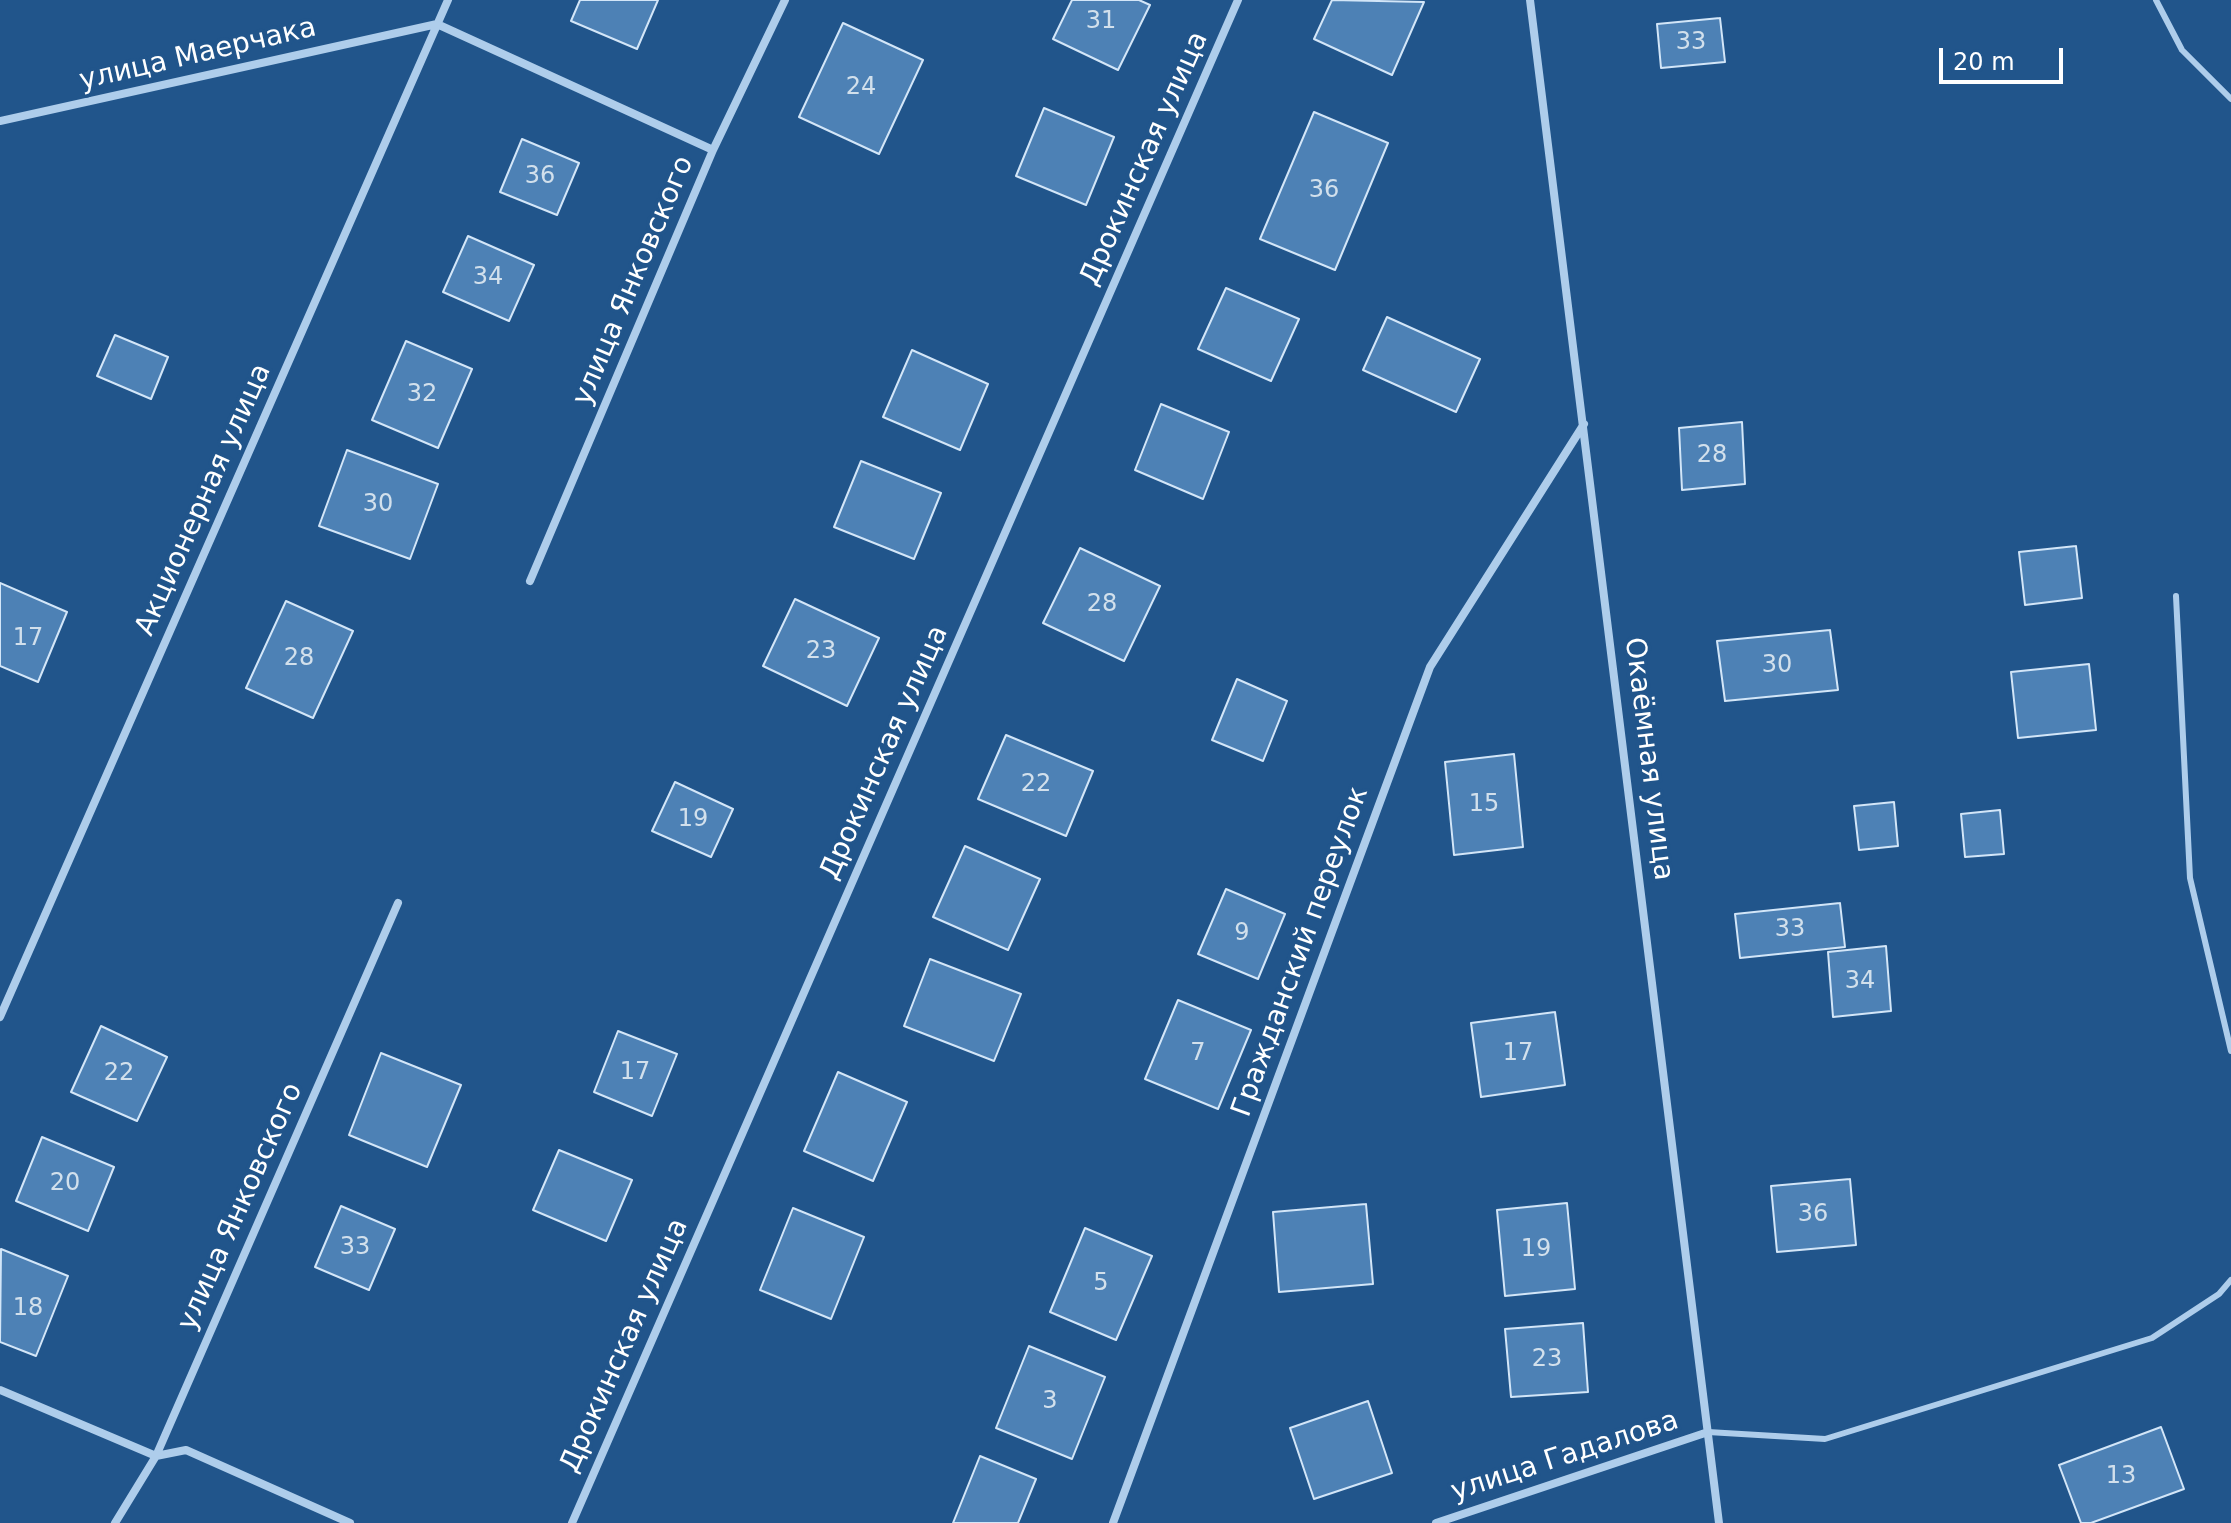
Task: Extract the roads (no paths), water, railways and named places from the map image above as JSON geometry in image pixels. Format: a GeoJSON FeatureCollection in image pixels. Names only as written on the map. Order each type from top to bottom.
{"type":"FeatureCollection","features":[{"type":"Feature","properties":{"kind":"street","name":"Акционерная улица"},"geometry":{"type":"LineString","coordinates":[[0,1017],[448,0]]}},
{"type":"Feature","properties":{"kind":"street","name":"улица Янковского"},"geometry":{"type":"LineString","coordinates":[[530,581],[713,150],[785,0]]}},
{"type":"Feature","properties":{"kind":"street","name":"Дрокинская улица"},"geometry":{"type":"LineString","coordinates":[[572,1523],[1238,0]]}},
{"type":"Feature","properties":{"kind":"street","name":"Окаёмная улица"},"geometry":{"type":"LineString","coordinates":[[1530,0],[1719,1523]]}},
{"type":"Feature","properties":{"kind":"street","name":"улица Маерчака"},"geometry":{"type":"LineString","coordinates":[[0,121],[437,24]]}},
{"type":"Feature","properties":{"kind":"street"},"geometry":{"type":"LineString","coordinates":[[437,24],[713,150]]}},
{"type":"Feature","properties":{"kind":"street","name":"Гражданский переулок"},"geometry":{"type":"LineString","coordinates":[[1113,1523],[1430,667],[1584,424]]}},
{"type":"Feature","properties":{"kind":"street","name":"улица Янковского"},"geometry":{"type":"LineString","coordinates":[[115,1523],[156,1456],[398,903]]}},
{"type":"Feature","properties":{"kind":"street"},"geometry":{"type":"LineString","coordinates":[[0,1390],[156,1456],[186,1450],[350,1523]]}},
{"type":"Feature","properties":{"kind":"street","name":"улица Гадалова"},"geometry":{"type":"LineString","coordinates":[[1436,1523],[1708,1432]]}},
{"type":"Feature","properties":{"kind":"lane"},"geometry":{"type":"LineString","coordinates":[[2156,0],[2182,50],[2231,99]]}},
{"type":"Feature","properties":{"kind":"lane"},"geometry":{"type":"LineString","coordinates":[[2176,596],[2190,878],[2231,1051]]}},
{"type":"Feature","properties":{"kind":"lane"},"geometry":{"type":"LineString","coordinates":[[1708,1432],[1825,1439],[2152,1338],[2219,1294],[2231,1280]]}}]}
